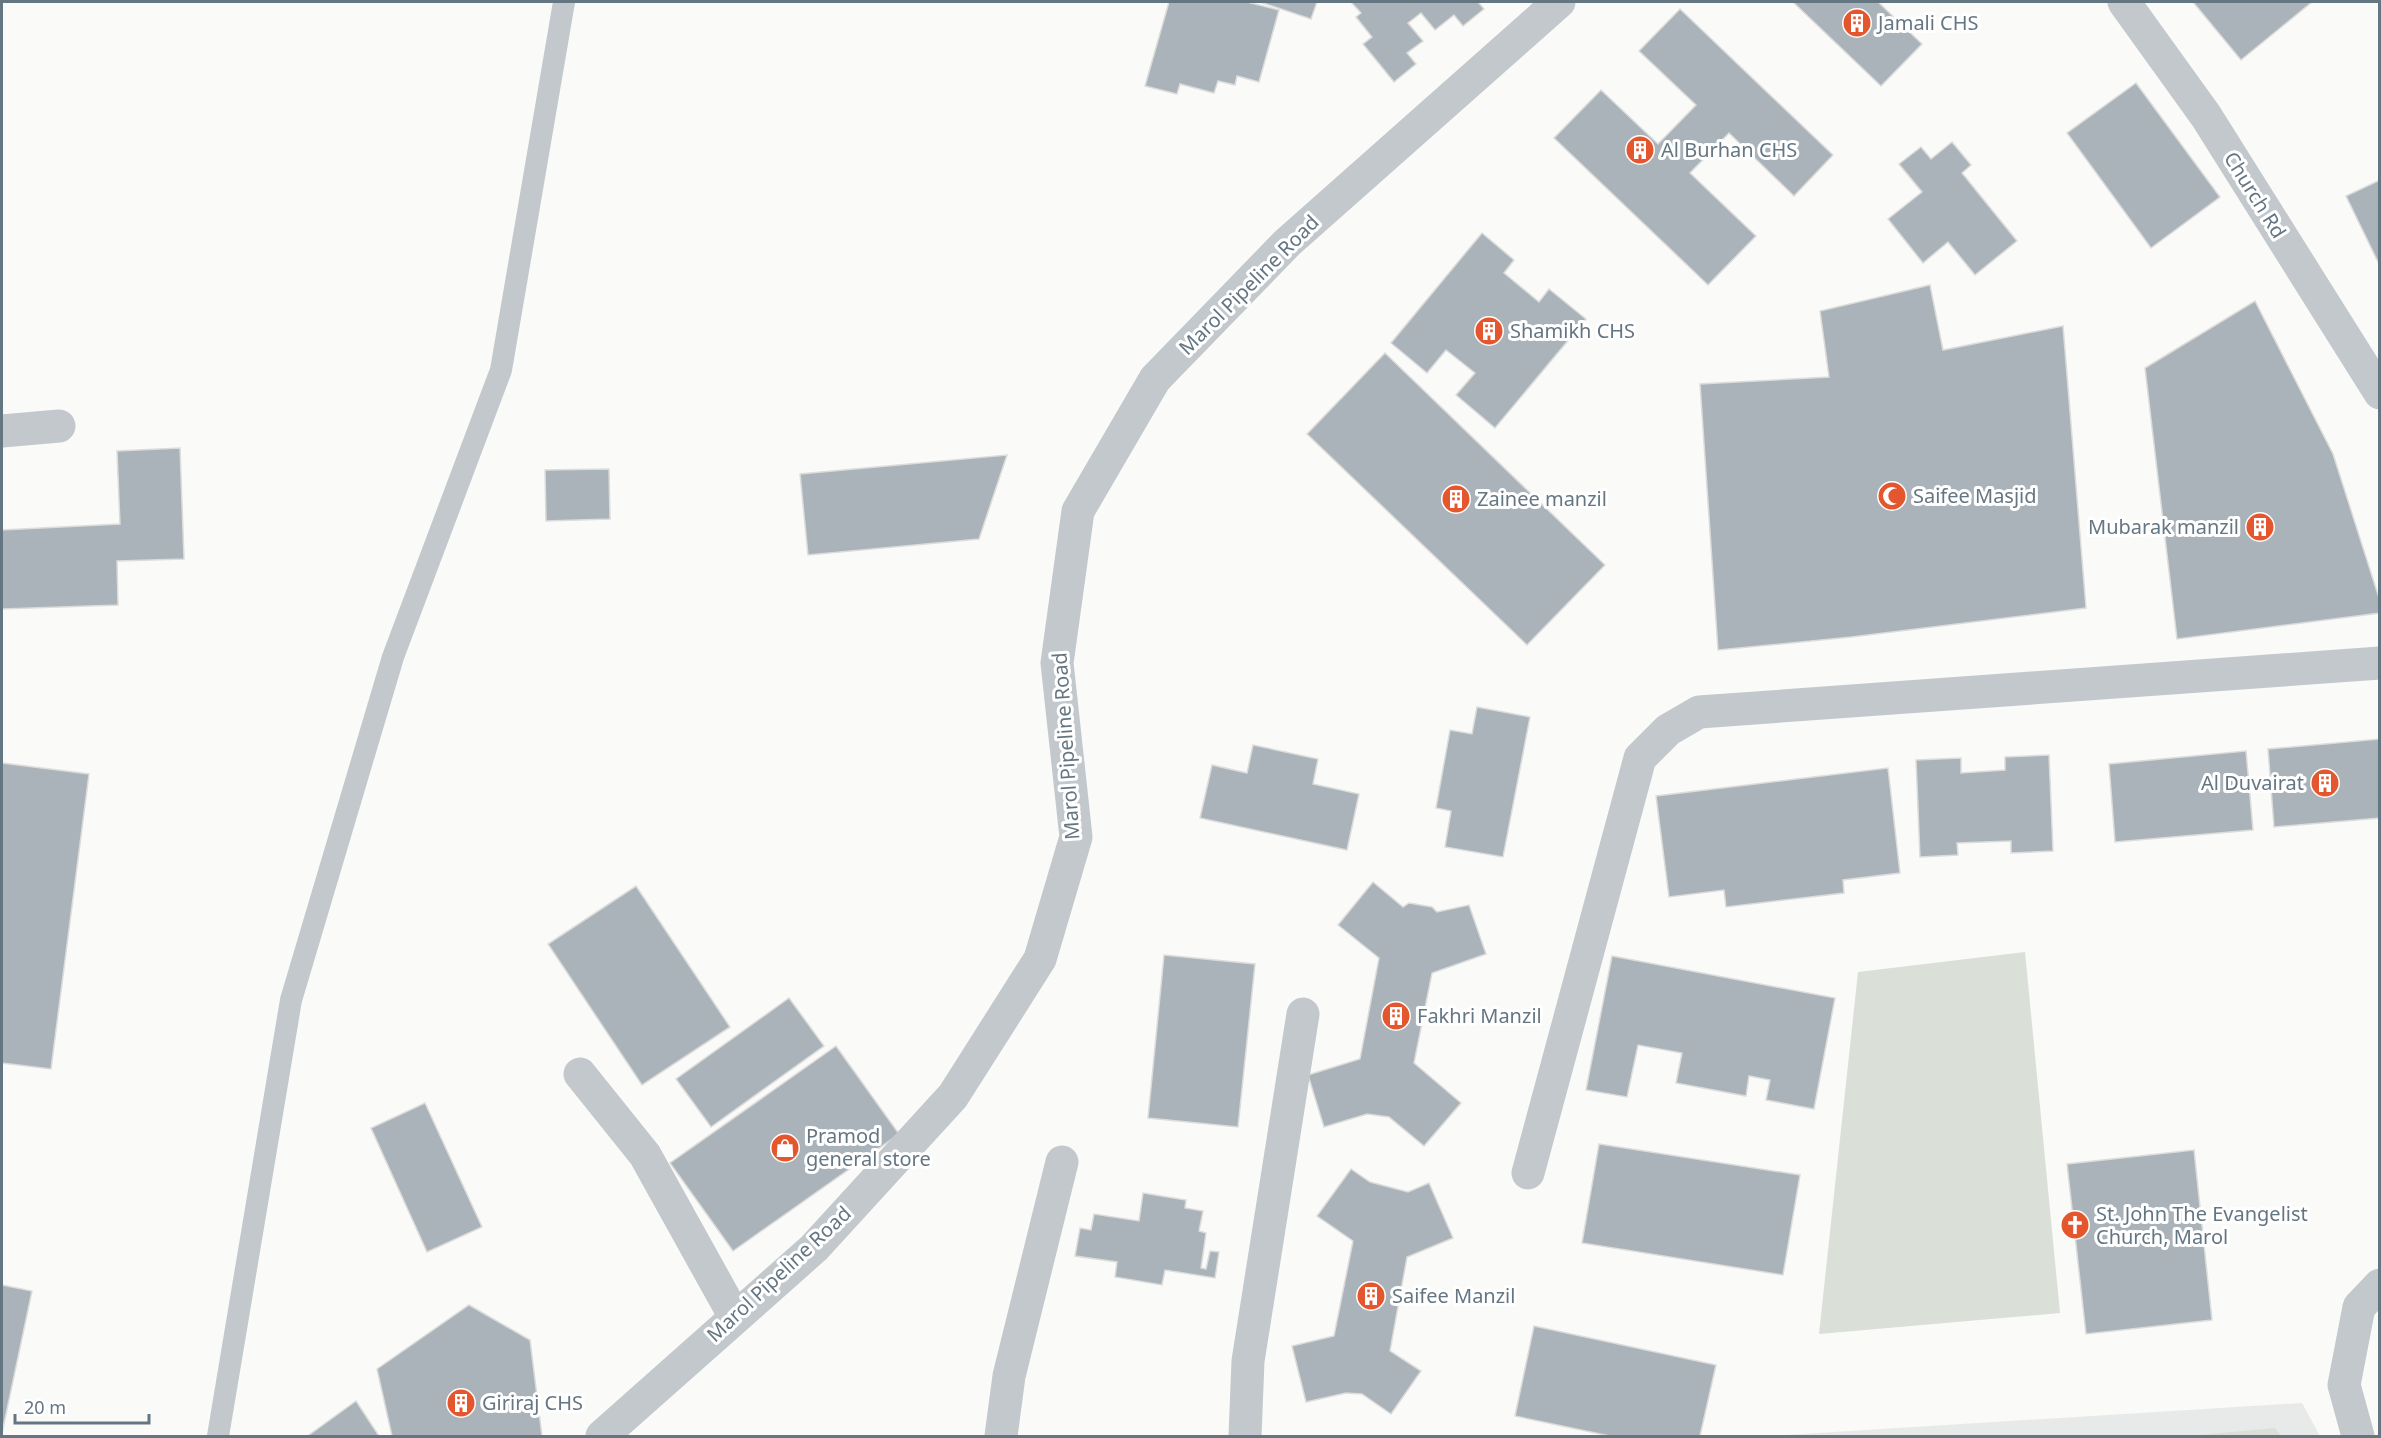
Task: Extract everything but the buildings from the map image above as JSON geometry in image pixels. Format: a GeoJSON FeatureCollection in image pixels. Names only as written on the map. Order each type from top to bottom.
{"type":"FeatureCollection","features":[{"type":"Feature","properties":{"kind":"street","name":"Marol Pipeline Road"},"geometry":{"type":"LineString","coordinates":[[602,1437],[814,1248],[953,1096],[1040,958],[1076,837],[1057,663],[1078,511],[1155,379],[1287,243],[1559,2]]}},
{"type":"Feature","properties":{"kind":"street","name":"Church Rd"},"geometry":{"type":"LineString","coordinates":[[2124,2],[2206,116],[2379,393]]}},
{"type":"Feature","properties":{"kind":"street"},"geometry":{"type":"LineString","coordinates":[[2,431],[59,426]]}},
{"type":"Feature","properties":{"kind":"street"},"geometry":{"type":"LineString","coordinates":[[1528,1173],[1640,758],[1668,730],[1699,712],[2379,663]]}},
{"type":"Feature","properties":{"kind":"street"},"geometry":{"type":"LineString","coordinates":[[1245,1437],[1248,1361],[1303,1014]]}},
{"type":"Feature","properties":{"kind":"street"},"geometry":{"type":"LineString","coordinates":[[580,1074],[645,1155],[735,1317]]}},
{"type":"Feature","properties":{"kind":"street"},"geometry":{"type":"LineString","coordinates":[[1001,1437],[1009,1376],[1062,1162]]}},
{"type":"Feature","properties":{"kind":"street"},"geometry":{"type":"LineString","coordinates":[[2358,1437],[2344,1385],[2359,1307],[2379,1285]]}},
{"type":"Feature","properties":{"kind":"lane"},"geometry":{"type":"LineString","coordinates":[[218,1437],[291,1000],[393,657],[501,370],[564,2]]}},
{"type":"Feature","properties":{"kind":"shaded area"},"geometry":{"type":"Polygon","coordinates":[[[2025,952],[2060,1313],[1819,1334],[1858,972],[2025,952]]]}},
{"type":"Feature","properties":{"kind":"shaded area"},"geometry":{"type":"Polygon","coordinates":[[[2302,1403],[2320,1436],[1786,1436],[1786,1435],[2302,1403]]]}},
{"type":"Feature","properties":{"kind":"shaded area"},"geometry":{"type":"Polygon","coordinates":[[[2275,1428],[2281,1436],[2189,1436],[2275,1428]]]}},
{"type":"Feature","properties":{"kind":"place","name":"Jamali CHS"},"geometry":{"type":"Point","coordinates":[1857,23]}},
{"type":"Feature","properties":{"kind":"place","name":"Al Burhan CHS"},"geometry":{"type":"Point","coordinates":[1640,150]}},
{"type":"Feature","properties":{"kind":"place","name":"Shamikh CHS"},"geometry":{"type":"Point","coordinates":[1489,331]}},
{"type":"Feature","properties":{"kind":"place","name":"Saifee Masjid"},"geometry":{"type":"Point","coordinates":[1892,496]}},
{"type":"Feature","properties":{"kind":"place","name":"Zainee manzil"},"geometry":{"type":"Point","coordinates":[1456,499]}},
{"type":"Feature","properties":{"kind":"place","name":"Mubarak manzil"},"geometry":{"type":"Point","coordinates":[2260,527]}},
{"type":"Feature","properties":{"kind":"place","name":"Al Duvairat"},"geometry":{"type":"Point","coordinates":[2325,783]}},
{"type":"Feature","properties":{"kind":"place","name":"Fakhri Manzil"},"geometry":{"type":"Point","coordinates":[1396,1016]}},
{"type":"Feature","properties":{"kind":"place","name":"Pramod general store"},"geometry":{"type":"Point","coordinates":[785,1148]}},
{"type":"Feature","properties":{"kind":"place","name":"St. John The Evangelist Church, Marol"},"geometry":{"type":"Point","coordinates":[2075,1225]}},
{"type":"Feature","properties":{"kind":"place","name":"Saifee Manzil"},"geometry":{"type":"Point","coordinates":[1371,1296]}},
{"type":"Feature","properties":{"kind":"place","name":"Giriraj CHS"},"geometry":{"type":"Point","coordinates":[461,1403]}}]}
